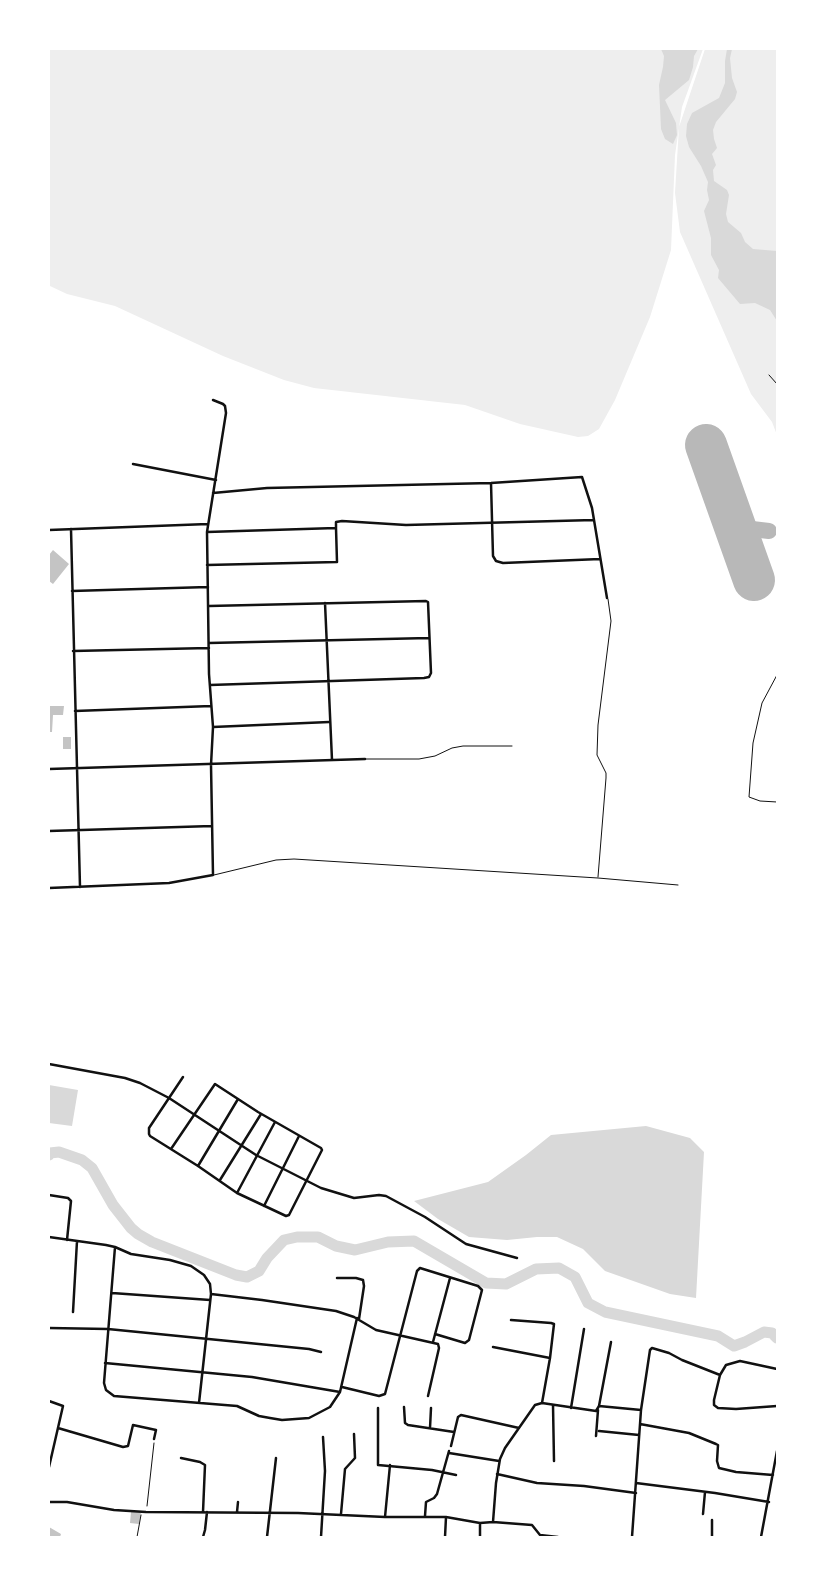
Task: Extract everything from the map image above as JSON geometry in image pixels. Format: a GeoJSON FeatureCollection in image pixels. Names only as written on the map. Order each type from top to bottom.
{"type":"FeatureCollection","features":[{"type":"Feature","properties":{"kind":"street"},"geometry":{"type":"LineString","coordinates":[[49,888],[169,883],[213,875],[211,765],[213,727],[210,685],[207,532],[226,409],[223,404],[213,400]]}},
{"type":"Feature","properties":{"kind":"street"},"geometry":{"type":"LineString","coordinates":[[133,464],[216,480]]}},
{"type":"Feature","properties":{"kind":"street"},"geometry":{"type":"LineString","coordinates":[[214,493],[267,488],[491,483],[582,477],[592,508],[607,598]]}},
{"type":"Feature","properties":{"kind":"street"},"geometry":{"type":"LineString","coordinates":[[491,483],[493,556],[496,561],[504,563],[600,558]]}},
{"type":"Feature","properties":{"kind":"street"},"geometry":{"type":"LineString","coordinates":[[208,565],[337,562],[336,522],[342,521],[406,525],[594,520]]}},
{"type":"Feature","properties":{"kind":"street"},"geometry":{"type":"LineString","coordinates":[[49,530],[208,524]]}},
{"type":"Feature","properties":{"kind":"street"},"geometry":{"type":"LineString","coordinates":[[207,532],[336,528]]}},
{"type":"Feature","properties":{"kind":"street"},"geometry":{"type":"LineString","coordinates":[[71,529],[80,887]]}},
{"type":"Feature","properties":{"kind":"street"},"geometry":{"type":"LineString","coordinates":[[72,590],[208,587]]}},
{"type":"Feature","properties":{"kind":"street"},"geometry":{"type":"LineString","coordinates":[[208,606],[426,601],[428,602],[428,638],[431,673],[429,677],[424,678],[210,685]]}},
{"type":"Feature","properties":{"kind":"street"},"geometry":{"type":"LineString","coordinates":[[325,602],[332,760]]}},
{"type":"Feature","properties":{"kind":"street"},"geometry":{"type":"LineString","coordinates":[[209,643],[428,638]]}},
{"type":"Feature","properties":{"kind":"street"},"geometry":{"type":"LineString","coordinates":[[74,651],[209,648]]}},
{"type":"Feature","properties":{"kind":"street"},"geometry":{"type":"LineString","coordinates":[[75,711],[212,706]]}},
{"type":"Feature","properties":{"kind":"street"},"geometry":{"type":"LineString","coordinates":[[213,727],[329,722]]}},
{"type":"Feature","properties":{"kind":"street"},"geometry":{"type":"LineString","coordinates":[[49,769],[365,759]]}},
{"type":"Feature","properties":{"kind":"street"},"geometry":{"type":"LineString","coordinates":[[49,831],[212,826]]}},
{"type":"Feature","properties":{"kind":"street"},"geometry":{"type":"LineString","coordinates":[[49,1064],[133,1080],[157,1090],[256,1156],[332,1193],[354,1198],[386,1196],[407,1206],[466,1244],[517,1258]]}},
{"type":"Feature","properties":{"kind":"street"},"geometry":{"type":"LineString","coordinates":[[171,1149],[213,1084],[322,1150],[308,1181],[289,1215],[286,1216],[237,1193],[220,1180],[150,1136],[148,1131],[183,1077]]}},
{"type":"Feature","properties":{"kind":"street"},"geometry":{"type":"LineString","coordinates":[[198,1166],[238,1099]]}},
{"type":"Feature","properties":{"kind":"street"},"geometry":{"type":"LineString","coordinates":[[220,1180],[261,1114]]}},
{"type":"Feature","properties":{"kind":"street"},"geometry":{"type":"LineString","coordinates":[[237,1193],[275,1122]]}},
{"type":"Feature","properties":{"kind":"street"},"geometry":{"type":"LineString","coordinates":[[264,1206],[281,1168],[299,1136]]}},
{"type":"Feature","properties":{"kind":"street"},"geometry":{"type":"LineString","coordinates":[[49,1195],[68,1198],[71,1202],[67,1240]]}},
{"type":"Feature","properties":{"kind":"street"},"geometry":{"type":"LineString","coordinates":[[49,1237],[115,1247],[130,1254],[170,1260],[191,1266],[209,1280],[211,1294],[199,1403]]}},
{"type":"Feature","properties":{"kind":"street"},"geometry":{"type":"LineString","coordinates":[[73,1312],[77,1241]]}},
{"type":"Feature","properties":{"kind":"street"},"geometry":{"type":"LineString","coordinates":[[115,1247],[105,1364],[106,1390],[114,1396],[237,1406],[259,1416],[270,1418],[303,1419],[315,1416],[330,1407],[340,1392],[364,1286],[363,1280],[337,1278]]}},
{"type":"Feature","properties":{"kind":"street"},"geometry":{"type":"LineString","coordinates":[[342,1387],[379,1396],[385,1394],[418,1269],[422,1268],[478,1286],[482,1290],[469,1340],[465,1343],[435,1334]]}},
{"type":"Feature","properties":{"kind":"street"},"geometry":{"type":"LineString","coordinates":[[434,1342],[450,1278]]}},
{"type":"Feature","properties":{"kind":"street"},"geometry":{"type":"LineString","coordinates":[[112,1293],[210,1300]]}},
{"type":"Feature","properties":{"kind":"street"},"geometry":{"type":"LineString","coordinates":[[211,1294],[336,1311],[349,1314],[376,1330],[434,1342],[438,1344],[439,1348],[428,1396]]}},
{"type":"Feature","properties":{"kind":"street"},"geometry":{"type":"LineString","coordinates":[[511,1320],[554,1324],[542,1403]]}},
{"type":"Feature","properties":{"kind":"street"},"geometry":{"type":"LineString","coordinates":[[49,1328],[108,1329],[309,1349],[321,1352]]}},
{"type":"Feature","properties":{"kind":"street"},"geometry":{"type":"LineString","coordinates":[[571,1408],[584,1329]]}},
{"type":"Feature","properties":{"kind":"street"},"geometry":{"type":"LineString","coordinates":[[596,1436],[611,1342]]}},
{"type":"Feature","properties":{"kind":"street"},"geometry":{"type":"LineString","coordinates":[[493,1347],[550,1358]]}},
{"type":"Feature","properties":{"kind":"street"},"geometry":{"type":"LineString","coordinates":[[632,1537],[641,1410],[650,1349],[669,1353],[682,1360],[720,1374]]}},
{"type":"Feature","properties":{"kind":"street"},"geometry":{"type":"LineString","coordinates":[[777,1369],[740,1361],[726,1365],[720,1374],[714,1400],[714,1405],[718,1408],[736,1409],[777,1406]]}},
{"type":"Feature","properties":{"kind":"street"},"geometry":{"type":"LineString","coordinates":[[105,1364],[202,1371],[252,1377],[340,1392]]}},
{"type":"Feature","properties":{"kind":"street"},"geometry":{"type":"LineString","coordinates":[[49,1401],[63,1406],[49,1467]]}},
{"type":"Feature","properties":{"kind":"street"},"geometry":{"type":"LineString","coordinates":[[492,1522],[500,1461],[505,1448],[533,1407],[542,1403],[571,1408],[641,1410]]}},
{"type":"Feature","properties":{"kind":"street"},"geometry":{"type":"LineString","coordinates":[[553,1405],[554,1461]]}},
{"type":"Feature","properties":{"kind":"street"},"geometry":{"type":"LineString","coordinates":[[404,1407],[406,1424],[454,1432]]}},
{"type":"Feature","properties":{"kind":"street"},"geometry":{"type":"LineString","coordinates":[[378,1408],[378,1464],[456,1475]]}},
{"type":"Feature","properties":{"kind":"street"},"geometry":{"type":"LineString","coordinates":[[430,1428],[431,1408]]}},
{"type":"Feature","properties":{"kind":"street"},"geometry":{"type":"LineString","coordinates":[[451,1446],[458,1417],[461,1415],[519,1428]]}},
{"type":"Feature","properties":{"kind":"street"},"geometry":{"type":"LineString","coordinates":[[640,1424],[689,1433],[718,1445],[719,1468],[736,1472],[773,1475]]}},
{"type":"Feature","properties":{"kind":"street"},"geometry":{"type":"LineString","coordinates":[[58,1428],[123,1447],[128,1446],[132,1426],[156,1430],[154,1439]]}},
{"type":"Feature","properties":{"kind":"street"},"geometry":{"type":"LineString","coordinates":[[599,1431],[639,1435]]}},
{"type":"Feature","properties":{"kind":"street"},"geometry":{"type":"LineString","coordinates":[[341,1514],[344,1469],[355,1458],[354,1434]]}},
{"type":"Feature","properties":{"kind":"street"},"geometry":{"type":"LineString","coordinates":[[322,1537],[325,1464],[323,1438]]}},
{"type":"Feature","properties":{"kind":"street"},"geometry":{"type":"LineString","coordinates":[[761,1537],[769,1502],[777,1450]]}},
{"type":"Feature","properties":{"kind":"street"},"geometry":{"type":"LineString","coordinates":[[425,1516],[426,1502],[437,1494],[449,1452],[500,1461]]}},
{"type":"Feature","properties":{"kind":"street"},"geometry":{"type":"LineString","coordinates":[[181,1458],[205,1465],[205,1530],[203,1537]]}},
{"type":"Feature","properties":{"kind":"street"},"geometry":{"type":"LineString","coordinates":[[267,1537],[276,1458]]}},
{"type":"Feature","properties":{"kind":"street"},"geometry":{"type":"LineString","coordinates":[[385,1517],[390,1465]]}},
{"type":"Feature","properties":{"kind":"street"},"geometry":{"type":"LineString","coordinates":[[497,1474],[537,1484],[584,1486],[636,1493]]}},
{"type":"Feature","properties":{"kind":"street"},"geometry":{"type":"LineString","coordinates":[[636,1483],[769,1502]]}},
{"type":"Feature","properties":{"kind":"street"},"geometry":{"type":"LineString","coordinates":[[703,1514],[705,1492]]}},
{"type":"Feature","properties":{"kind":"street"},"geometry":{"type":"LineString","coordinates":[[49,1502],[67,1502],[114,1510],[142,1512],[237,1512],[446,1517],[480,1523],[532,1525],[540,1534],[558,1537]]}},
{"type":"Feature","properties":{"kind":"street"},"geometry":{"type":"LineString","coordinates":[[237,1512],[238,1502]]}},
{"type":"Feature","properties":{"kind":"street"},"geometry":{"type":"LineString","coordinates":[[445,1537],[446,1517]]}},
{"type":"Feature","properties":{"kind":"street"},"geometry":{"type":"LineString","coordinates":[[712,1520],[712,1537]]}},
{"type":"Feature","properties":{"kind":"street"},"geometry":{"type":"LineString","coordinates":[[480,1523],[480,1537]]}},
{"type":"Feature","properties":{"kind":"lane"},"geometry":{"type":"LineString","coordinates":[[598,878],[606,773],[597,755],[598,725],[610,621],[607,598]]}},
{"type":"Feature","properties":{"kind":"lane"},"geometry":{"type":"LineString","coordinates":[[365,759],[419,759],[435,756],[452,748],[463,746],[512,746]]}},
{"type":"Feature","properties":{"kind":"lane"},"geometry":{"type":"LineString","coordinates":[[213,875],[276,860],[294,859],[598,878],[678,885]]}},
{"type":"Feature","properties":{"kind":"path"},"geometry":{"type":"LineString","coordinates":[[769,375],[777,384]]}},
{"type":"Feature","properties":{"kind":"path"},"geometry":{"type":"LineString","coordinates":[[777,676],[762,703],[753,743],[749,797],[760,801],[777,802]]}},
{"type":"Feature","properties":{"kind":"path"},"geometry":{"type":"LineString","coordinates":[[146,1512],[154,1439]]}},
{"type":"Feature","properties":{"kind":"path"},"geometry":{"type":"LineString","coordinates":[[137,1537],[142,1512]]}},
{"type":"Feature","properties":{"kind":"shaded area"},"geometry":{"type":"Polygon","coordinates":[[[49,49],[703,49],[682,107],[675,155],[671,250],[650,317],[615,400],[599,429],[588,436],[578,437],[520,424],[465,405],[314,388],[284,380],[223,356],[115,306],[67,294],[50,286],[49,49]]]}},
{"type":"Feature","properties":{"kind":"shaded area"},"geometry":{"type":"Polygon","coordinates":[[[661,49],[698,49],[694,56],[689,80],[665,100],[676,123],[677,135],[673,144],[665,139],[661,129],[659,85],[664,56],[661,49]]]}},
{"type":"Feature","properties":{"kind":"shaded area"},"geometry":{"type":"Polygon","coordinates":[[[705,49],[777,49],[777,435],[772,422],[751,394],[680,232],[675,193],[679,127],[705,49]]]}},
{"type":"Feature","properties":{"kind":"shaded area"},"geometry":{"type":"Polygon","coordinates":[[[727,49],[732,49],[730,58],[732,78],[737,92],[735,99],[716,122],[713,130],[717,148],[712,154],[716,165],[713,170],[714,181],[727,190],[729,195],[726,214],[728,222],[741,233],[745,242],[753,249],[777,251],[777,321],[770,310],[755,303],[740,304],[718,278],[719,270],[711,255],[711,238],[704,211],[709,200],[708,182],[689,147],[686,136],[687,124],[692,113],[719,98],[725,83],[727,49]]]}},
{"type":"Feature","properties":{"kind":"shaded area"},"geometry":{"type":"Polygon","coordinates":[[[49,1085],[78,1090],[72,1126],[49,1123],[49,1085]]]}},
{"type":"Feature","properties":{"kind":"shaded area"},"geometry":{"type":"Polygon","coordinates":[[[646,1126],[690,1138],[704,1152],[696,1298],[670,1294],[605,1271],[583,1249],[557,1237],[507,1240],[469,1237],[438,1219],[414,1201],[488,1182],[551,1135],[646,1126]]]}},
{"type":"Feature","properties":{"kind":"building"},"geometry":{"type":"Polygon","coordinates":[[[53,550],[69,564],[53,584],[49,581],[49,555],[53,550]]]}},
{"type":"Feature","properties":{"kind":"building"},"geometry":{"type":"Polygon","coordinates":[[[49,706],[64,706],[63,715],[53,715],[52,732],[49,732],[49,706]]]}},
{"type":"Feature","properties":{"kind":"building"},"geometry":{"type":"Polygon","coordinates":[[[63,737],[71,737],[71,749],[63,749],[63,737]]]}},
{"type":"Feature","properties":{"kind":"building"},"geometry":{"type":"Polygon","coordinates":[[[131,1512],[141,1512],[139,1524],[130,1523],[131,1512]]]}},
{"type":"Feature","properties":{"kind":"building"},"geometry":{"type":"Polygon","coordinates":[[[49,1527],[61,1534],[60,1537],[49,1537],[49,1527]]]}},
{"type":"Feature","properties":{"kind":"waterway"},"geometry":{"type":"LineString","coordinates":[[49,1155],[50,1153],[59,1152],[82,1160],[92,1168],[113,1205],[138,1234],[152,1242],[236,1275],[247,1277],[259,1271],[267,1258],[284,1240],[297,1237],[318,1237],[336,1246],[355,1250],[388,1242],[414,1241],[486,1283],[506,1284],[536,1269],[559,1268],[575,1277],[588,1303],[605,1312],[718,1336],[734,1346],[764,1332],[772,1333],[777,1338]]}},
{"type":"Feature","properties":{"kind":"taxiway"},"geometry":{"type":"LineString","coordinates":[[735,527],[769,531]]}},
{"type":"Feature","properties":{"kind":"runway"},"geometry":{"type":"LineString","coordinates":[[706,445],[754,580]]}}]}
